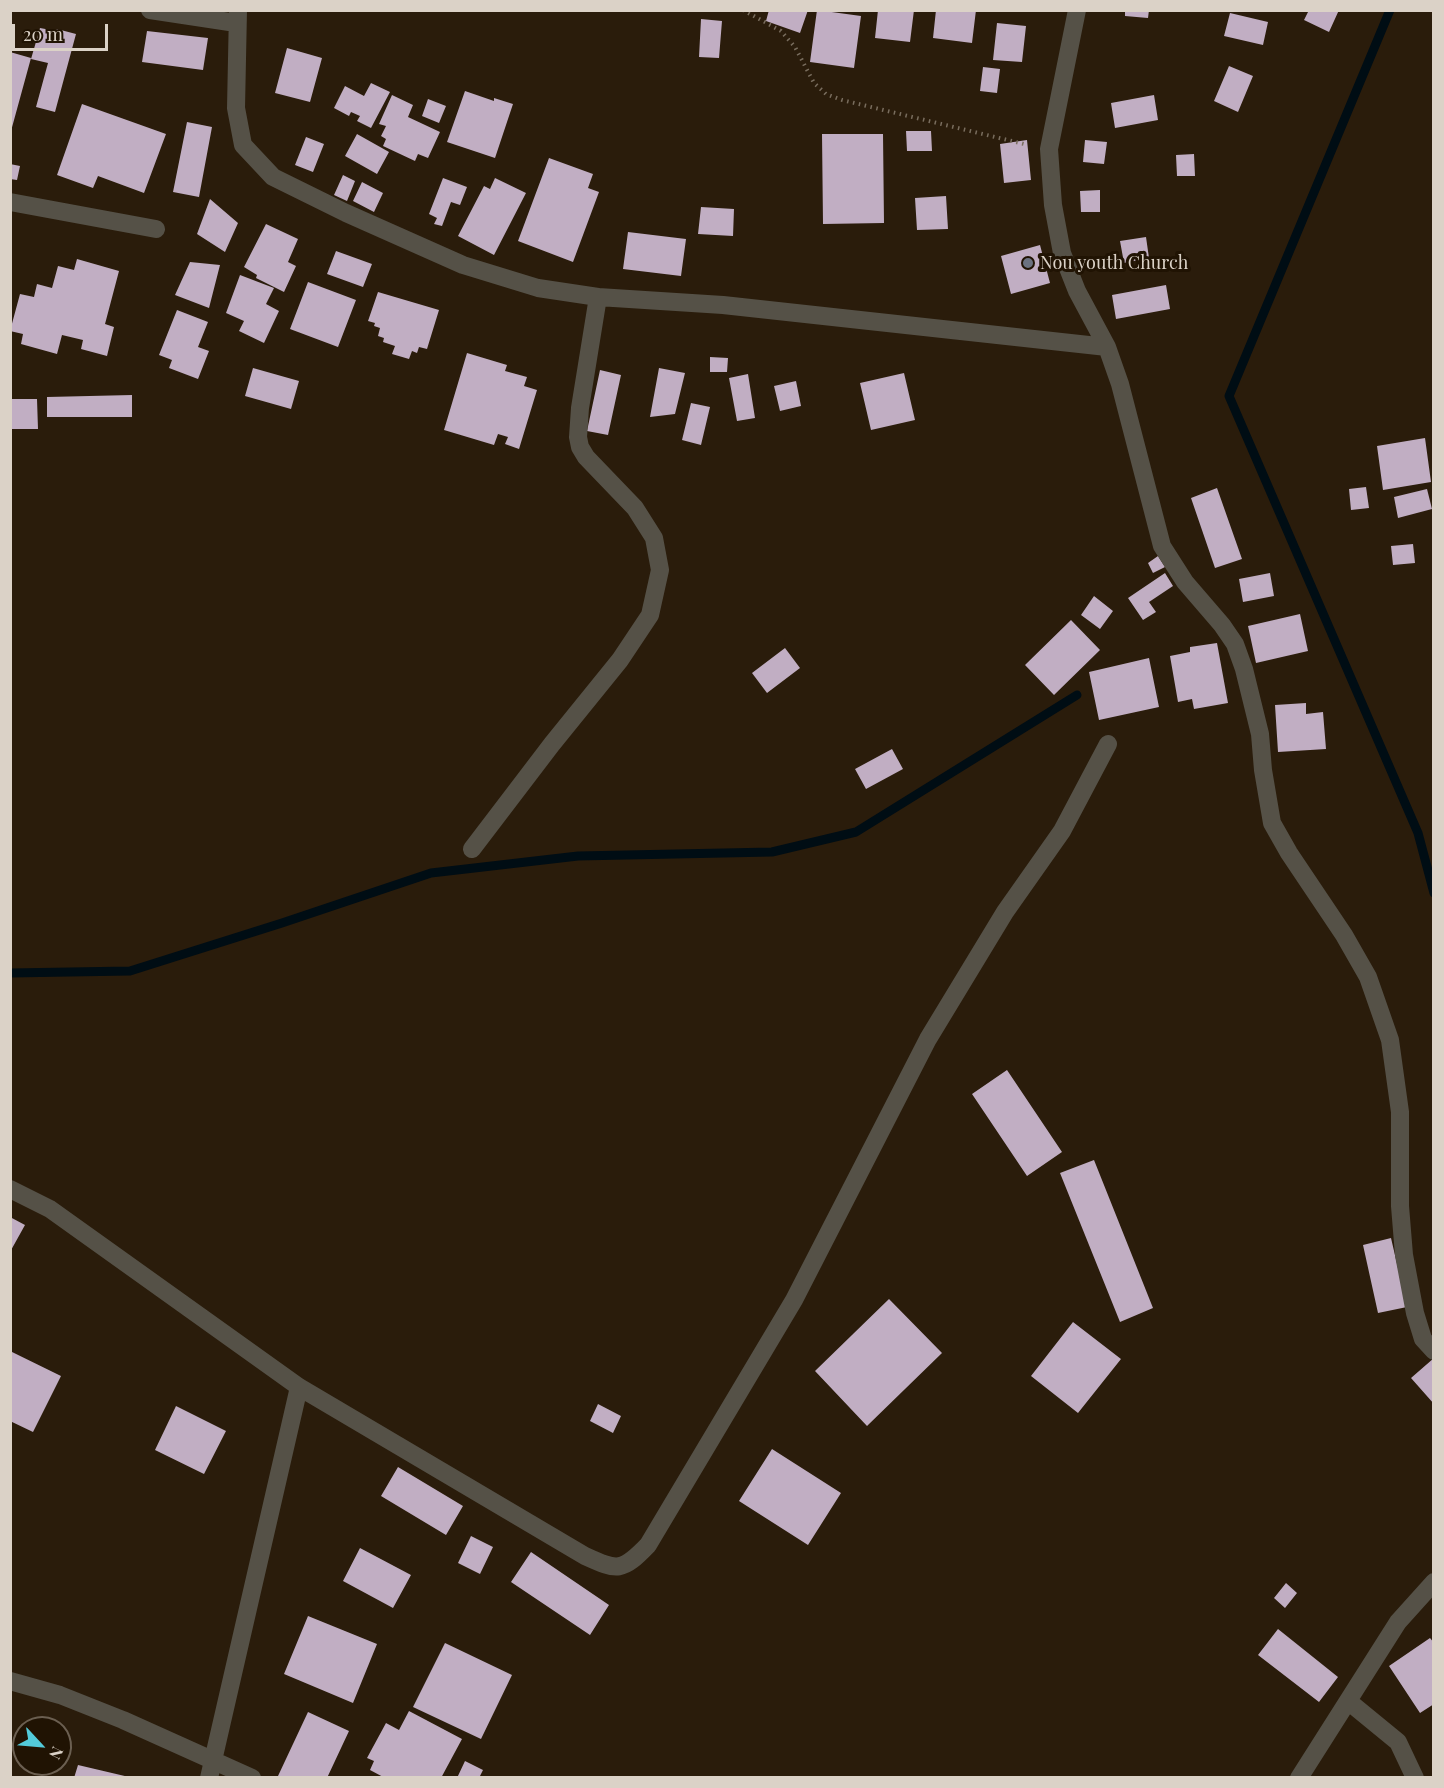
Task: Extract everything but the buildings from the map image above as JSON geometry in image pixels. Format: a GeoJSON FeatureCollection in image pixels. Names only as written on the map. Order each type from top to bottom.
{"type":"FeatureCollection","features":[{"type":"Feature","properties":{"kind":"street"},"geometry":{"type":"LineString","coordinates":[[150,10],[237,17],[236,108],[243,145],[273,177],[346,213],[463,265],[538,288],[598,297],[723,305],[1107,347]]}},
{"type":"Feature","properties":{"kind":"street"},"geometry":{"type":"LineString","coordinates":[[1077,10],[1049,149],[1053,205],[1062,253],[1077,291],[1107,347],[1120,384],[1162,546],[1185,582],[1222,625],[1235,644],[1244,669],[1260,734],[1263,770],[1272,822],[1289,853],[1344,935],[1368,977],[1390,1040],[1400,1112],[1400,1206],[1404,1255],[1415,1313],[1423,1339],[1434,1351]]}},
{"type":"Feature","properties":{"kind":"street"},"geometry":{"type":"LineString","coordinates":[[10,202],[156,229]]}},
{"type":"Feature","properties":{"kind":"street"},"geometry":{"type":"LineString","coordinates":[[472,849],[620,660],[650,615],[660,570],[654,538],[635,508],[586,457],[580,447],[578,437],[580,408],[598,297]]}},
{"type":"Feature","properties":{"kind":"street"},"geometry":{"type":"LineString","coordinates":[[10,1189],[50,1209],[299,1387],[585,1556],[609,1567],[623,1566],[648,1545],[794,1300],[928,1039],[1005,912],[1062,831],[1108,744]]}},
{"type":"Feature","properties":{"kind":"street"},"geometry":{"type":"LineString","coordinates":[[211,1769],[299,1387]]}},
{"type":"Feature","properties":{"kind":"street"},"geometry":{"type":"LineString","coordinates":[[1299,1778],[1398,1622],[1434,1582]]}},
{"type":"Feature","properties":{"kind":"street"},"geometry":{"type":"LineString","coordinates":[[10,1681],[60,1695],[123,1720],[211,1769],[252,1778]]}},
{"type":"Feature","properties":{"kind":"street"},"geometry":{"type":"LineString","coordinates":[[1348,1701],[1398,1742],[1415,1778]]}},
{"type":"Feature","properties":{"kind":"path"},"geometry":{"type":"LineString","coordinates":[[743,10],[781,31],[795,47],[814,82],[826,94],[842,100],[1049,149]]}},
{"type":"Feature","properties":{"kind":"waterway"},"geometry":{"type":"LineString","coordinates":[[1390,10],[1229,396],[1418,833],[1434,893]]}},
{"type":"Feature","properties":{"kind":"waterway"},"geometry":{"type":"LineString","coordinates":[[10,973],[130,971],[431,873],[578,856],[772,852],[856,832],[1077,695]]}},
{"type":"Feature","properties":{"kind":"place","name":"Nou youth Church"},"geometry":{"type":"Point","coordinates":[1028,263]}}]}
